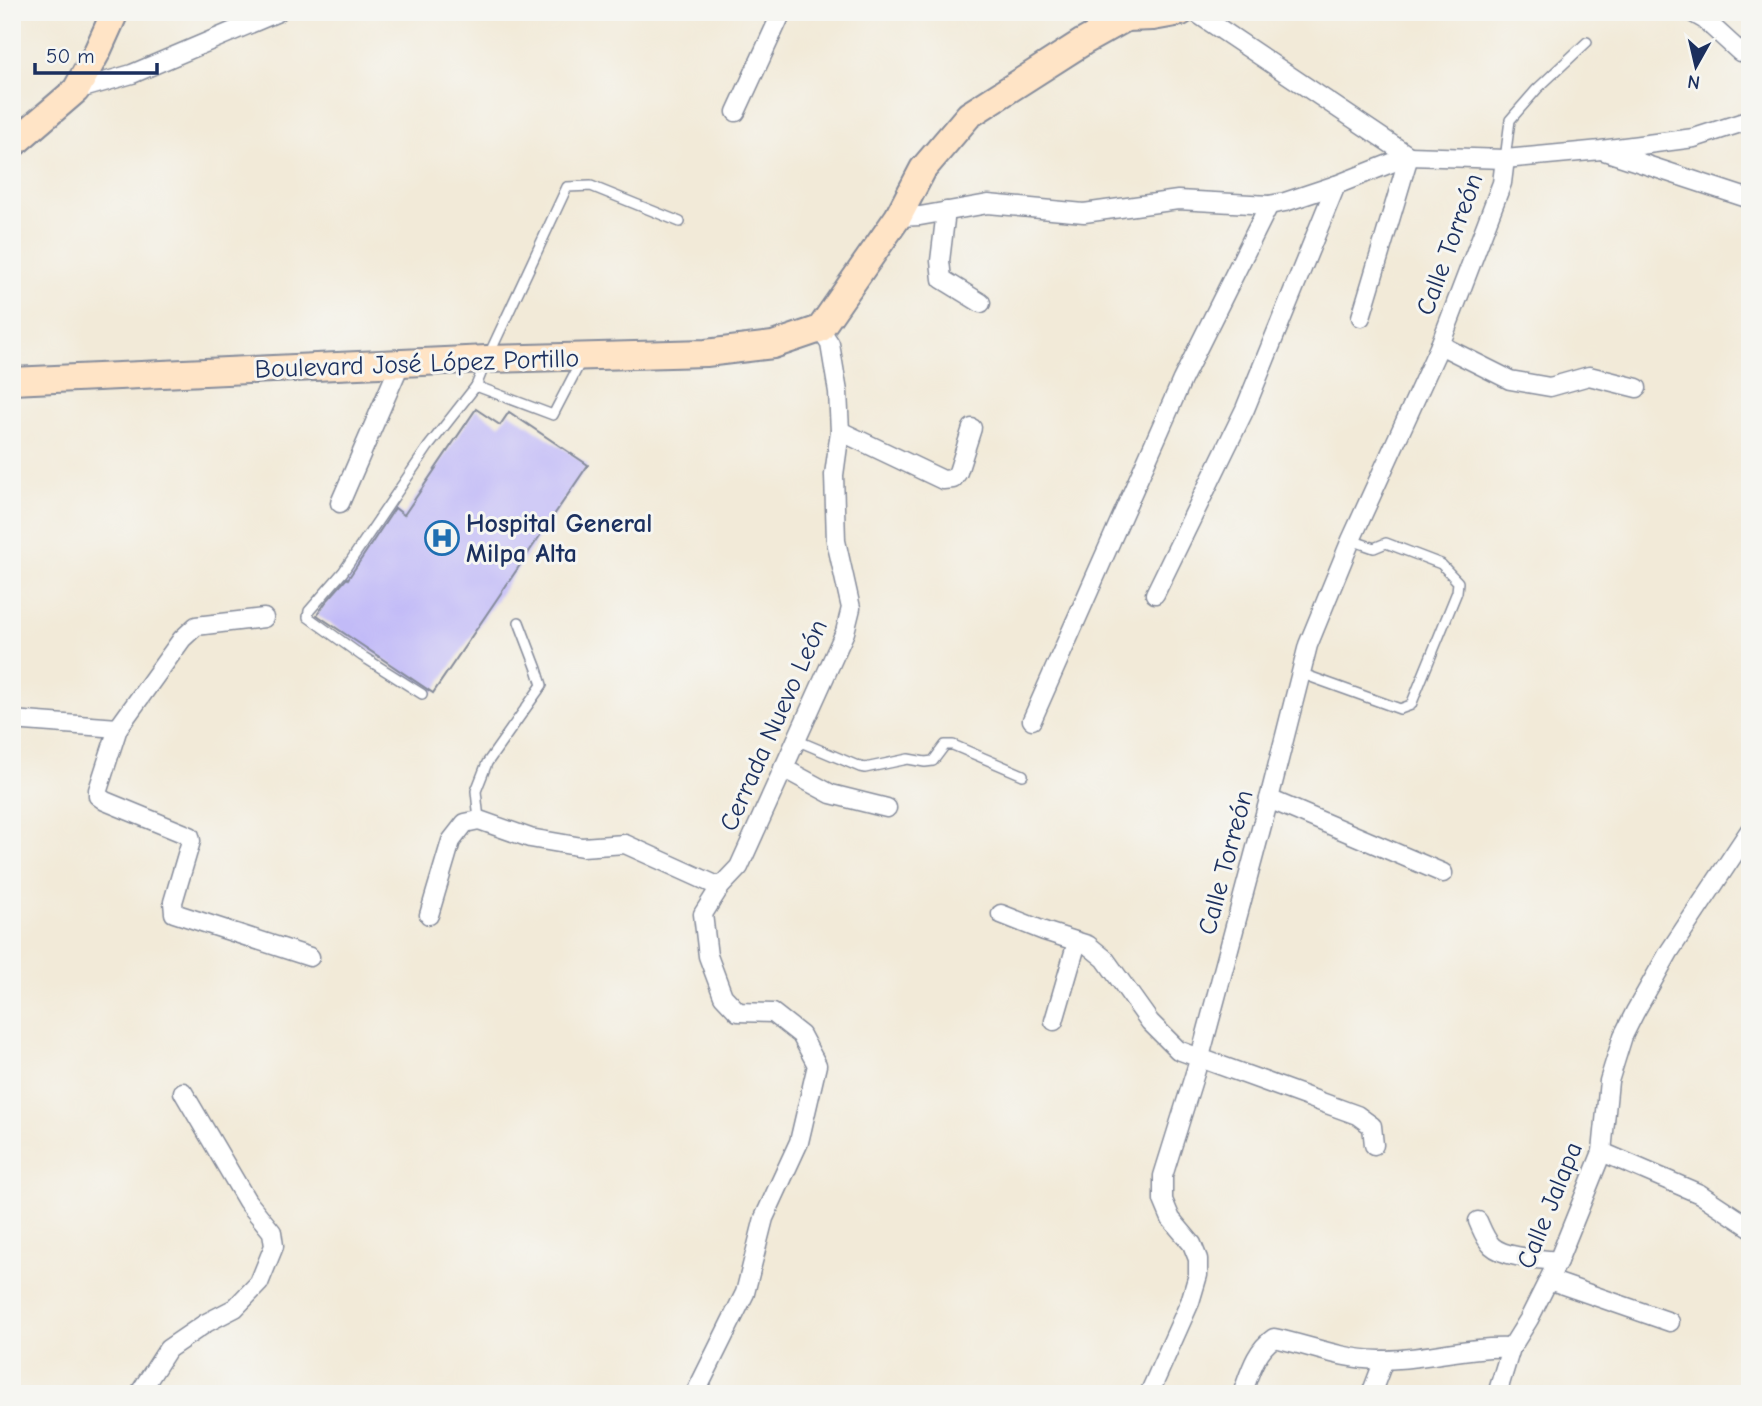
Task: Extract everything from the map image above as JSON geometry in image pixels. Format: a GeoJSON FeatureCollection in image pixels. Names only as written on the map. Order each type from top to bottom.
{"type":"FeatureCollection","features":[{"type":"Feature","properties":{"kind":"main road"},"geometry":{"type":"LineString","coordinates":[[12,145],[76,90],[115,12]]}},
{"type":"Feature","properties":{"kind":"main road"},"geometry":{"type":"LineString","coordinates":[[820,329],[898,217],[923,169],[969,115],[1129,15],[1153,17],[1181,12]]}},
{"type":"Feature","properties":{"kind":"main road","name":"Boulevard José López Portillo"},"geometry":{"type":"LineString","coordinates":[[12,381],[401,362],[706,353],[773,345],[820,329]]}},
{"type":"Feature","properties":{"kind":"street"},"geometry":{"type":"LineString","coordinates":[[76,90],[132,74],[278,12]]}},
{"type":"Feature","properties":{"kind":"street"},"geometry":{"type":"LineString","coordinates":[[736,112],[782,12]]}},
{"type":"Feature","properties":{"kind":"street"},"geometry":{"type":"LineString","coordinates":[[1195,12],[1409,156]]}},
{"type":"Feature","properties":{"kind":"street"},"geometry":{"type":"LineString","coordinates":[[1690,12],[1705,20],[1740,52]]}},
{"type":"Feature","properties":{"kind":"street"},"geometry":{"type":"LineString","coordinates":[[898,217],[920,216],[988,204],[1084,213],[1178,200],[1269,205],[1336,185],[1409,156],[1505,159],[1601,150],[1694,138],[1750,120]]}},
{"type":"Feature","properties":{"kind":"street"},"geometry":{"type":"LineString","coordinates":[[1601,150],[1750,199]]}},
{"type":"Feature","properties":{"kind":"street"},"geometry":{"type":"LineString","coordinates":[[1361,317],[1409,156]]}},
{"type":"Feature","properties":{"kind":"street","name":"Calle Torreón"},"geometry":{"type":"LineString","coordinates":[[1149,1394],[1190,1302],[1198,1275],[1198,1259],[1192,1244],[1171,1219],[1163,1200],[1163,1176],[1200,1058],[1308,645],[1351,540],[1440,345],[1502,183],[1505,159]]}},
{"type":"Feature","properties":{"kind":"street"},"geometry":{"type":"LineString","coordinates":[[1155,594],[1245,409],[1336,185]]}},
{"type":"Feature","properties":{"kind":"street"},"geometry":{"type":"LineString","coordinates":[[1032,720],[1182,380],[1269,205]]}},
{"type":"Feature","properties":{"kind":"street"},"geometry":{"type":"LineString","coordinates":[[946,211],[940,261],[942,279],[981,303]]}},
{"type":"Feature","properties":{"kind":"street","name":"Cerrada Nuevo León"},"geometry":{"type":"LineString","coordinates":[[695,1394],[745,1293],[764,1219],[799,1142],[817,1065],[801,1035],[773,1013],[738,1012],[723,996],[708,956],[703,914],[720,887],[739,867],[845,632],[851,608],[836,541],[834,475],[840,431],[838,392],[830,344],[820,329]]}},
{"type":"Feature","properties":{"kind":"street","name":"Calle Torreón"},"geometry":{"type":"LineString","coordinates":[[1440,345],[1510,380],[1550,387],[1589,376],[1637,388]]}},
{"type":"Feature","properties":{"kind":"street"},"geometry":{"type":"LineString","coordinates":[[340,503],[401,362]]}},
{"type":"Feature","properties":{"kind":"street"},"geometry":{"type":"LineString","coordinates":[[840,431],[943,480],[953,479],[958,472],[972,428]]}},
{"type":"Feature","properties":{"kind":"street"},"geometry":{"type":"LineString","coordinates":[[264,618],[196,626],[182,639],[118,728],[98,796],[190,836],[191,841],[173,902],[174,912],[310,957]]}},
{"type":"Feature","properties":{"kind":"street"},"geometry":{"type":"LineString","coordinates":[[12,720],[118,728]]}},
{"type":"Feature","properties":{"kind":"street"},"geometry":{"type":"LineString","coordinates":[[783,768],[831,794],[887,808]]}},
{"type":"Feature","properties":{"kind":"street"},"geometry":{"type":"LineString","coordinates":[[1269,799],[1443,873]]}},
{"type":"Feature","properties":{"kind":"street"},"geometry":{"type":"LineString","coordinates":[[429,915],[451,841],[465,823],[479,820],[530,838],[582,847],[625,844],[720,887]]}},
{"type":"Feature","properties":{"kind":"street","name":"Calle Jalapa"},"geometry":{"type":"LineString","coordinates":[[1497,1394],[1511,1348],[1558,1261],[1602,1152],[1609,1081],[1623,1036],[1669,953],[1750,830]]}},
{"type":"Feature","properties":{"kind":"street"},"geometry":{"type":"LineString","coordinates":[[1001,914],[1088,945],[1105,960],[1150,1022],[1178,1050],[1357,1115],[1372,1126],[1374,1145]]}},
{"type":"Feature","properties":{"kind":"street"},"geometry":{"type":"LineString","coordinates":[[1054,1021],[1077,942]]}},
{"type":"Feature","properties":{"kind":"street"},"geometry":{"type":"LineString","coordinates":[[139,1394],[168,1349],[206,1323],[235,1308],[259,1283],[274,1246],[272,1232],[247,1201],[183,1092]]}},
{"type":"Feature","properties":{"kind":"street"},"geometry":{"type":"LineString","coordinates":[[1602,1152],[1700,1194],[1750,1227]]}},
{"type":"Feature","properties":{"kind":"street"},"geometry":{"type":"LineString","coordinates":[[1478,1222],[1494,1248],[1511,1254],[1558,1261]]}},
{"type":"Feature","properties":{"kind":"street"},"geometry":{"type":"LineString","coordinates":[[1549,1280],[1670,1322]]}},
{"type":"Feature","properties":{"kind":"street"},"geometry":{"type":"LineString","coordinates":[[1242,1394],[1257,1354],[1274,1338],[1356,1359],[1384,1360],[1492,1347],[1511,1348]]}},
{"type":"Feature","properties":{"kind":"street"},"geometry":{"type":"LineString","coordinates":[[1371,1394],[1384,1360]]}},
{"type":"Feature","properties":{"kind":"lane"},"geometry":{"type":"LineString","coordinates":[[1505,159],[1510,120],[1537,89],[1587,42]]}},
{"type":"Feature","properties":{"kind":"lane"},"geometry":{"type":"LineString","coordinates":[[422,694],[362,656],[309,617],[309,611],[343,572],[428,447],[476,386],[567,187],[591,186],[680,222]]}},
{"type":"Feature","properties":{"kind":"lane"},"geometry":{"type":"LineString","coordinates":[[476,386],[553,415],[584,356]]}},
{"type":"Feature","properties":{"kind":"lane"},"geometry":{"type":"LineString","coordinates":[[1300,673],[1400,709],[1411,705],[1457,592],[1458,582],[1441,565],[1386,544],[1374,548],[1351,540]]}},
{"type":"Feature","properties":{"kind":"lane"},"geometry":{"type":"LineString","coordinates":[[479,820],[476,791],[487,764],[541,685],[519,622]]}},
{"type":"Feature","properties":{"kind":"lane"},"geometry":{"type":"LineString","coordinates":[[796,740],[865,768],[908,759],[933,761],[945,746],[953,745],[1023,775]]}},
{"type":"Feature","properties":{"kind":"building"},"geometry":{"type":"Polygon","coordinates":[[[476,409],[500,425],[509,412],[588,465],[433,693],[317,615],[348,579],[395,508],[404,515],[476,409]]]}},
{"type":"Feature","properties":{"kind":"place","name":"Hospital General Milpa Alta"},"geometry":{"type":"Point","coordinates":[442,538]}}]}
